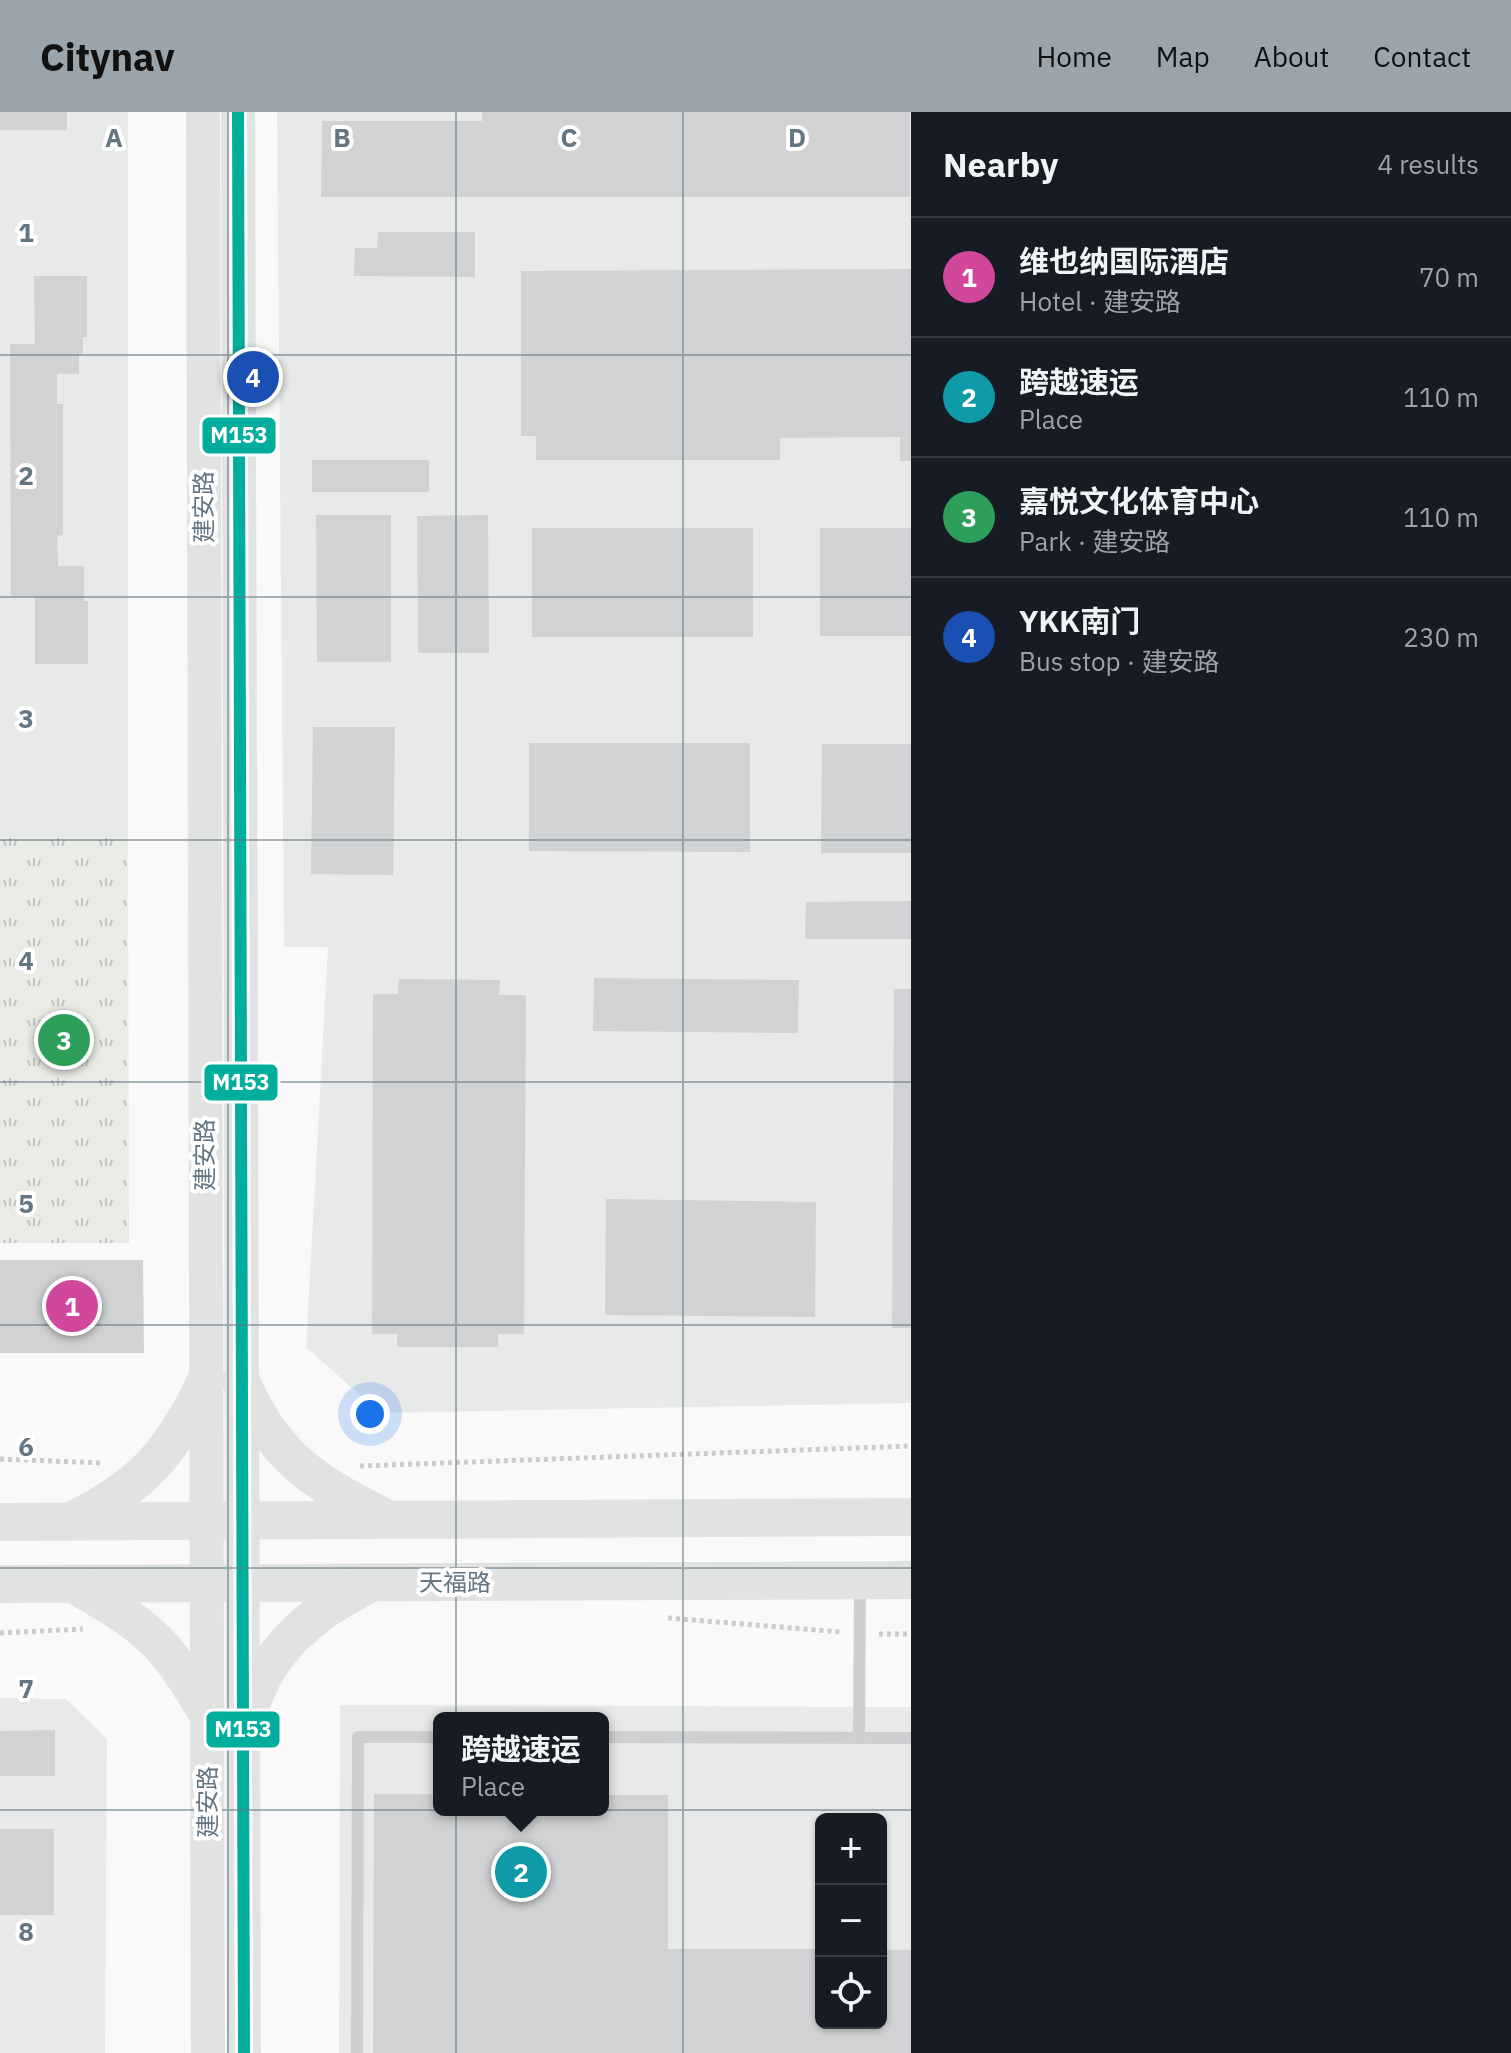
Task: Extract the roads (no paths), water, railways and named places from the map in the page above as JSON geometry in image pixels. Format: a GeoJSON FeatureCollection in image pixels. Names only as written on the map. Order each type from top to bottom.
{"type":"FeatureCollection","features":[{"type":"Feature","properties":{"kind":"main road"},"geometry":{"type":"LineString","coordinates":[[70,1521],[129,1489],[223,1382],[255,1413],[276,1444],[303,1469],[336,1493],[390,1520]]}},
{"type":"Feature","properties":{"kind":"main road"},"geometry":{"type":"LineString","coordinates":[[0,1522],[911,1517]]}},
{"type":"Feature","properties":{"kind":"main road","name":"天福路"},"geometry":{"type":"LineString","coordinates":[[0,1584],[911,1580]]}},
{"type":"Feature","properties":{"kind":"main road"},"geometry":{"type":"LineString","coordinates":[[242,1725],[265,1673],[284,1645],[312,1618],[337,1600],[373,1583]]}},
{"type":"Feature","properties":{"kind":"main road"},"geometry":{"type":"LineString","coordinates":[[73,1584],[153,1637],[181,1670],[206,1711]]}},
{"type":"Feature","properties":{"kind":"street","name":"建安路"},"geometry":{"type":"LineString","coordinates":[[203,112],[223,1382]]}},
{"type":"Feature","properties":{"kind":"street","name":"建安路"},"geometry":{"type":"LineString","coordinates":[[238,112],[223,1521],[224,1583],[242,1725],[244,2053]]}},
{"type":"Feature","properties":{"kind":"street","name":"建安路"},"geometry":{"type":"LineString","coordinates":[[208,2053],[206,1711],[224,1583]]}},
{"type":"Feature","properties":{"kind":"lane"},"geometry":{"type":"LineString","coordinates":[[859,1738],[860,1580]]}},
{"type":"Feature","properties":{"kind":"lane"},"geometry":{"type":"LineString","coordinates":[[357,2053],[358,1737],[433,1737]]}},
{"type":"Feature","properties":{"kind":"lane"},"geometry":{"type":"LineString","coordinates":[[609,1737],[911,1738]]}},
{"type":"Feature","properties":{"kind":"place","name":"YKK南门"},"geometry":{"type":"Point","coordinates":[253,377]}},
{"type":"Feature","properties":{"kind":"place","name":"嘉悦文化体育中心"},"geometry":{"type":"Point","coordinates":[64,1040]}},
{"type":"Feature","properties":{"kind":"place","name":"维也纳国际酒店"},"geometry":{"type":"Point","coordinates":[72,1306]}},
{"type":"Feature","properties":{"kind":"place","name":"跨越速运"},"geometry":{"type":"Point","coordinates":[521,1872]}}]}
